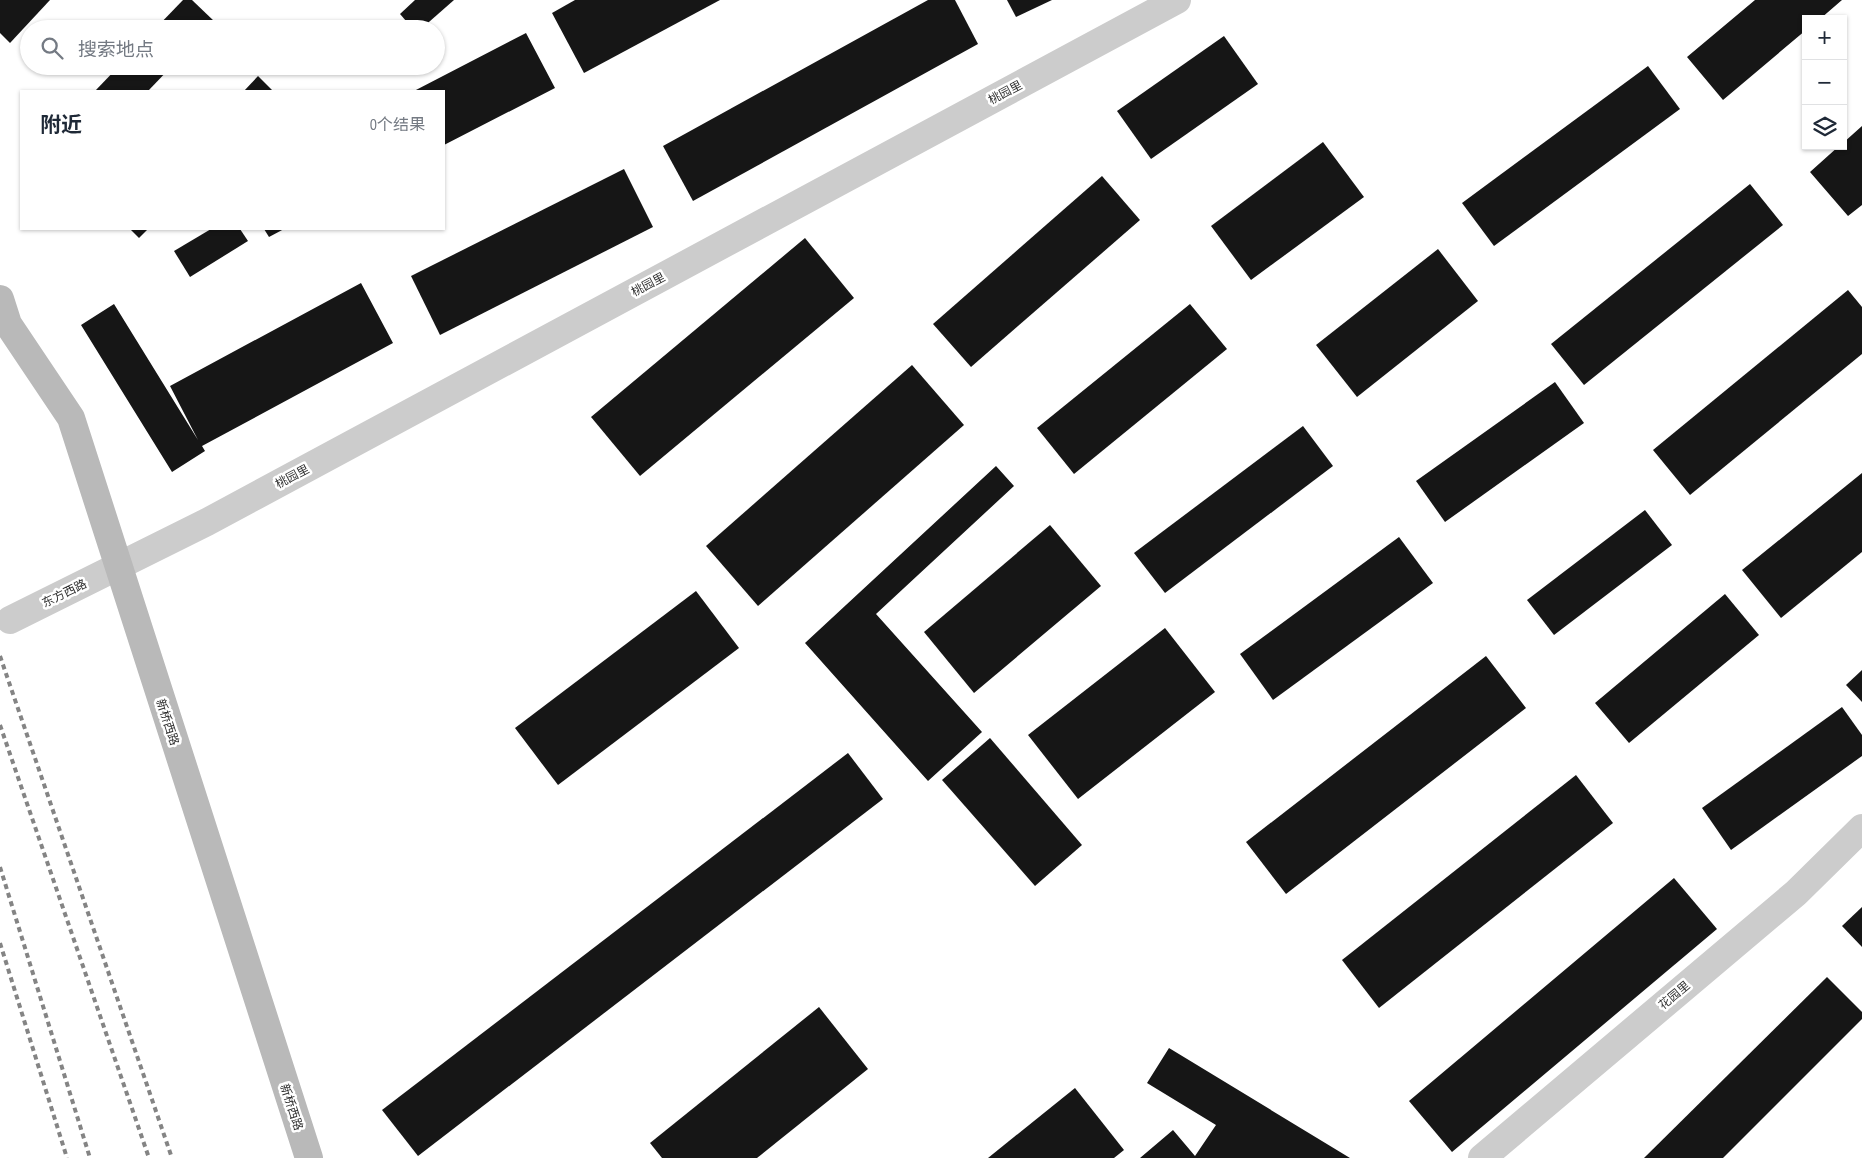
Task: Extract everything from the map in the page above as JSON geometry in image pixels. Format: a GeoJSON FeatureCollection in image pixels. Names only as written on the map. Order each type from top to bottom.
{"type":"FeatureCollection","features":[{"type":"Feature","properties":{"kind":"street","name":"桃园里"},"geometry":{"type":"LineString","coordinates":[[119,567],[1177,0]]}},
{"type":"Feature","properties":{"kind":"street","name":"新桥西路"},"geometry":{"type":"LineString","coordinates":[[0,299],[8,324],[71,418],[309,1158]]}},
{"type":"Feature","properties":{"kind":"street","name":"东方西路"},"geometry":{"type":"LineString","coordinates":[[10,620],[70,589],[119,567]]}},
{"type":"Feature","properties":{"kind":"street","name":"花园里"},"geometry":{"type":"LineString","coordinates":[[1482,1158],[1796,893],[1862,828]]}},
{"type":"Feature","properties":{"kind":"building"},"geometry":{"type":"Polygon","coordinates":[[[0,0],[50,0],[31,20],[20,20],[20,32],[10,43],[0,33],[0,0]]]}},
{"type":"Feature","properties":{"kind":"building"},"geometry":{"type":"Polygon","coordinates":[[[183,0],[192,0],[213,20],[164,20],[183,0]]]}},
{"type":"Feature","properties":{"kind":"building"},"geometry":{"type":"Polygon","coordinates":[[[415,0],[454,0],[431,20],[405,20],[400,14],[415,0]]]}},
{"type":"Feature","properties":{"kind":"building"},"geometry":{"type":"Polygon","coordinates":[[[575,0],[720,0],[584,73],[552,13],[575,0]]]}},
{"type":"Feature","properties":{"kind":"building"},"geometry":{"type":"Polygon","coordinates":[[[928,0],[955,0],[978,44],[693,201],[663,146],[928,0]]]}},
{"type":"Feature","properties":{"kind":"building"},"geometry":{"type":"Polygon","coordinates":[[[1007,0],[1052,0],[1016,17],[1007,0]]]}},
{"type":"Feature","properties":{"kind":"building"},"geometry":{"type":"Polygon","coordinates":[[[1755,0],[1842,0],[1825,15],[1802,15],[1802,33],[1723,100],[1687,57],[1755,0]]]}},
{"type":"Feature","properties":{"kind":"building"},"geometry":{"type":"Polygon","coordinates":[[[526,33],[555,88],[445,144],[445,90],[416,90],[526,33]]]}},
{"type":"Feature","properties":{"kind":"building"},"geometry":{"type":"Polygon","coordinates":[[[1224,36],[1258,84],[1151,159],[1117,111],[1224,36]]]}},
{"type":"Feature","properties":{"kind":"building"},"geometry":{"type":"Polygon","coordinates":[[[1648,66],[1680,109],[1494,246],[1462,203],[1648,66]]]}},
{"type":"Feature","properties":{"kind":"building"},"geometry":{"type":"Polygon","coordinates":[[[110,75],[163,75],[149,90],[96,90],[110,75]]]}},
{"type":"Feature","properties":{"kind":"building"},"geometry":{"type":"Polygon","coordinates":[[[258,76],[272,90],[245,90],[258,76]]]}},
{"type":"Feature","properties":{"kind":"building"},"geometry":{"type":"Polygon","coordinates":[[[1862,126],[1862,205],[1848,216],[1810,172],[1835,150],[1847,150],[1847,139],[1862,126]]]}},
{"type":"Feature","properties":{"kind":"building"},"geometry":{"type":"Polygon","coordinates":[[[1323,142],[1364,197],[1251,280],[1211,226],[1323,142]]]}},
{"type":"Feature","properties":{"kind":"building"},"geometry":{"type":"Polygon","coordinates":[[[624,169],[653,227],[440,335],[411,276],[624,169]]]}},
{"type":"Feature","properties":{"kind":"building"},"geometry":{"type":"Polygon","coordinates":[[[1102,176],[1140,220],[971,367],[933,324],[1102,176]]]}},
{"type":"Feature","properties":{"kind":"building"},"geometry":{"type":"Polygon","coordinates":[[[1750,184],[1783,225],[1584,385],[1551,344],[1750,184]]]}},
{"type":"Feature","properties":{"kind":"building"},"geometry":{"type":"Polygon","coordinates":[[[131,230],[147,230],[139,238],[131,230]]]}},
{"type":"Feature","properties":{"kind":"building"},"geometry":{"type":"Polygon","coordinates":[[[209,230],[241,230],[248,241],[190,277],[174,251],[209,230]]]}},
{"type":"Feature","properties":{"kind":"building"},"geometry":{"type":"Polygon","coordinates":[[[265,230],[282,230],[269,237],[265,230]]]}},
{"type":"Feature","properties":{"kind":"building"},"geometry":{"type":"Polygon","coordinates":[[[805,238],[854,298],[640,476],[591,417],[805,238]]]}},
{"type":"Feature","properties":{"kind":"building"},"geometry":{"type":"Polygon","coordinates":[[[1438,249],[1478,301],[1357,397],[1316,345],[1438,249]]]}},
{"type":"Feature","properties":{"kind":"building"},"geometry":{"type":"Polygon","coordinates":[[[361,283],[393,343],[202,446],[205,451],[172,472],[81,325],[114,304],[198,440],[170,386],[361,283]]]}},
{"type":"Feature","properties":{"kind":"building"},"geometry":{"type":"Polygon","coordinates":[[[1848,290],[1862,307],[1862,354],[1690,495],[1653,450],[1848,290]]]}},
{"type":"Feature","properties":{"kind":"building"},"geometry":{"type":"Polygon","coordinates":[[[1190,304],[1227,349],[1074,474],[1037,428],[1190,304]]]}},
{"type":"Feature","properties":{"kind":"building"},"geometry":{"type":"Polygon","coordinates":[[[912,365],[964,425],[758,606],[706,546],[912,365]]]}},
{"type":"Feature","properties":{"kind":"building"},"geometry":{"type":"Polygon","coordinates":[[[1555,382],[1584,423],[1445,522],[1416,481],[1555,382]]]}},
{"type":"Feature","properties":{"kind":"building"},"geometry":{"type":"Polygon","coordinates":[[[1303,426],[1333,466],[1165,593],[1134,553],[1303,426]]]}},
{"type":"Feature","properties":{"kind":"building"},"geometry":{"type":"Polygon","coordinates":[[[996,466],[1014,486],[876,614],[982,732],[928,781],[805,643],[996,466]]]}},
{"type":"Feature","properties":{"kind":"building"},"geometry":{"type":"Polygon","coordinates":[[[1862,473],[1862,552],[1781,618],[1742,570],[1862,473]]]}},
{"type":"Feature","properties":{"kind":"building"},"geometry":{"type":"Polygon","coordinates":[[[1645,510],[1672,545],[1554,635],[1527,600],[1645,510]]]}},
{"type":"Feature","properties":{"kind":"building"},"geometry":{"type":"Polygon","coordinates":[[[1050,525],[1101,586],[974,693],[924,632],[1050,525]]]}},
{"type":"Feature","properties":{"kind":"building"},"geometry":{"type":"Polygon","coordinates":[[[1399,537],[1433,583],[1273,700],[1240,654],[1399,537]]]}},
{"type":"Feature","properties":{"kind":"building"},"geometry":{"type":"Polygon","coordinates":[[[696,591],[739,648],[558,785],[515,728],[696,591]]]}},
{"type":"Feature","properties":{"kind":"building"},"geometry":{"type":"Polygon","coordinates":[[[1725,594],[1759,635],[1629,743],[1595,703],[1725,594]]]}},
{"type":"Feature","properties":{"kind":"building"},"geometry":{"type":"Polygon","coordinates":[[[1165,628],[1215,692],[1078,799],[1028,735],[1165,628]]]}},
{"type":"Feature","properties":{"kind":"building"},"geometry":{"type":"Polygon","coordinates":[[[1486,656],[1526,708],[1286,894],[1246,842],[1486,656]]]}},
{"type":"Feature","properties":{"kind":"building"},"geometry":{"type":"Polygon","coordinates":[[[1862,670],[1862,702],[1846,685],[1862,670]]]}},
{"type":"Feature","properties":{"kind":"building"},"geometry":{"type":"Polygon","coordinates":[[[1842,707],[1862,735],[1862,756],[1731,850],[1702,808],[1842,707]]]}},
{"type":"Feature","properties":{"kind":"building"},"geometry":{"type":"Polygon","coordinates":[[[990,738],[1082,845],[1035,886],[942,780],[990,738]]]}},
{"type":"Feature","properties":{"kind":"building"},"geometry":{"type":"Polygon","coordinates":[[[848,753],[883,799],[418,1156],[382,1110],[848,753]]]}},
{"type":"Feature","properties":{"kind":"building"},"geometry":{"type":"Polygon","coordinates":[[[1576,775],[1613,823],[1379,1008],[1342,960],[1576,775]]]}},
{"type":"Feature","properties":{"kind":"building"},"geometry":{"type":"Polygon","coordinates":[[[1674,878],[1717,929],[1452,1152],[1409,1101],[1674,878]]]}},
{"type":"Feature","properties":{"kind":"building"},"geometry":{"type":"Polygon","coordinates":[[[1862,907],[1862,947],[1842,926],[1862,907]]]}},
{"type":"Feature","properties":{"kind":"building"},"geometry":{"type":"Polygon","coordinates":[[[1827,977],[1862,1012],[1862,1019],[1723,1158],[1644,1158],[1827,977]]]}},
{"type":"Feature","properties":{"kind":"building"},"geometry":{"type":"Polygon","coordinates":[[[819,1007],[868,1069],[757,1158],[662,1158],[650,1143],[819,1007]]]}},
{"type":"Feature","properties":{"kind":"building"},"geometry":{"type":"Polygon","coordinates":[[[1169,1048],[1350,1158],[1140,1158],[1173,1130],[1195,1156],[1216,1125],[1147,1083],[1169,1048]]]}},
{"type":"Feature","properties":{"kind":"building"},"geometry":{"type":"Polygon","coordinates":[[[1075,1088],[1124,1150],[1114,1158],[988,1158],[1075,1088]]]}},
{"type":"Feature","properties":{"kind":"railway"},"geometry":{"type":"LineString","coordinates":[[0,656],[172,1158]]}},
{"type":"Feature","properties":{"kind":"railway"},"geometry":{"type":"LineString","coordinates":[[0,725],[149,1158]]}},
{"type":"Feature","properties":{"kind":"railway"},"geometry":{"type":"LineString","coordinates":[[0,867],[90,1158]]}},
{"type":"Feature","properties":{"kind":"railway"},"geometry":{"type":"LineString","coordinates":[[0,943],[67,1158]]}}]}
